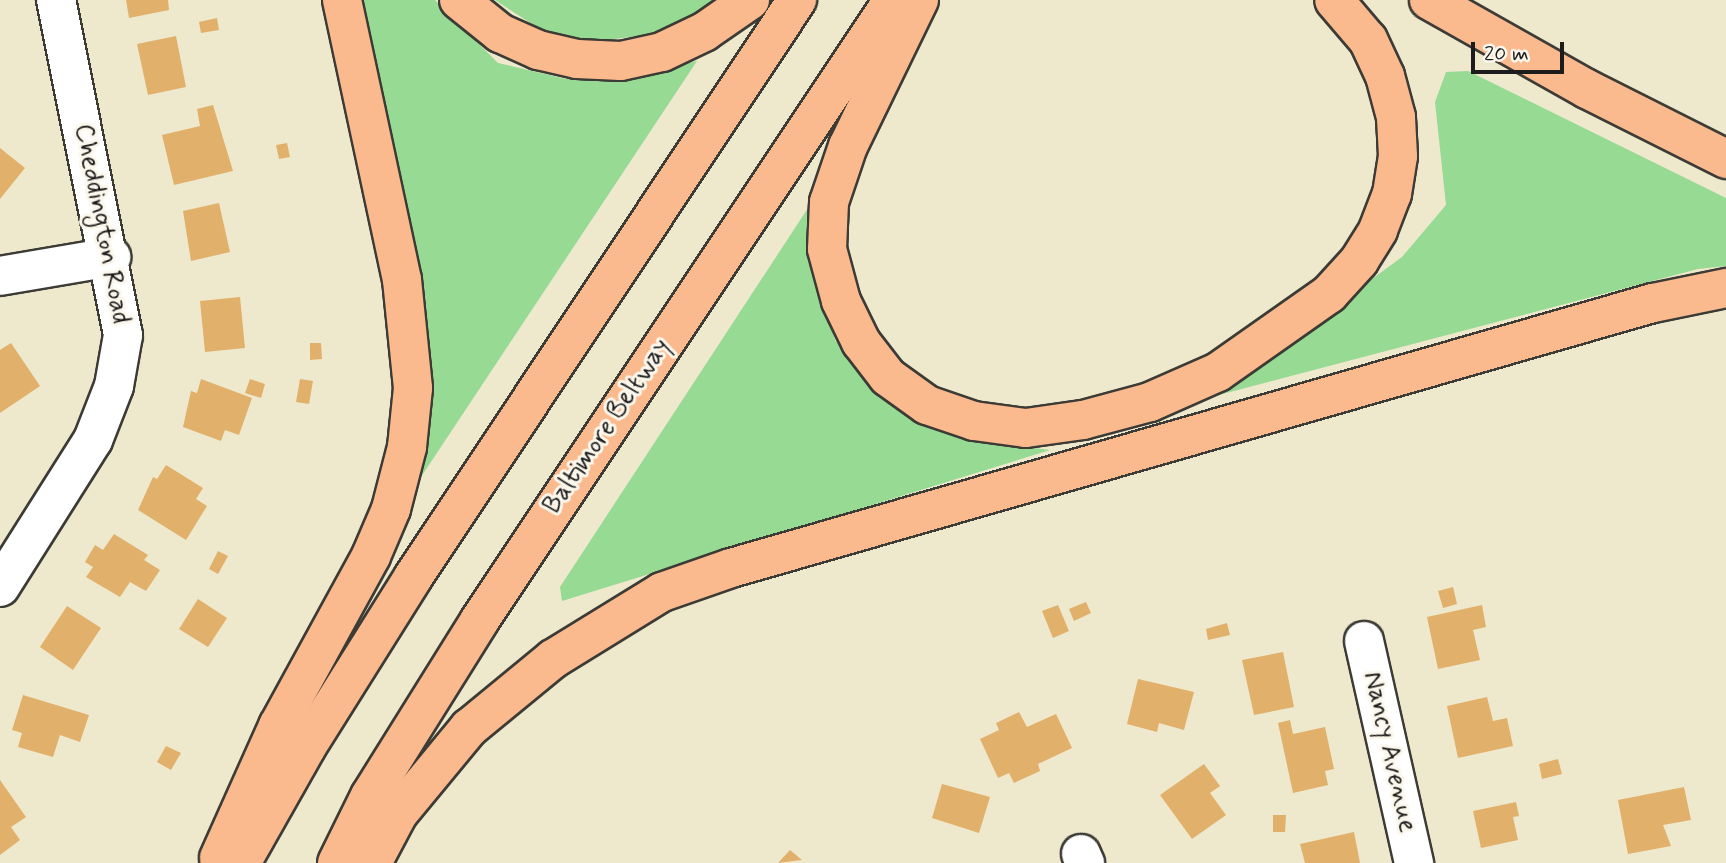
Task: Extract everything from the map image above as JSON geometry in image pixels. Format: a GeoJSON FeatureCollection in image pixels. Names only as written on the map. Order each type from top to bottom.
{"type":"FeatureCollection","features":[{"type":"Feature","properties":{"kind":"highway"},"geometry":{"type":"LineString","coordinates":[[216,863],[278,726],[371,556],[391,509],[407,447],[413,388],[402,280],[342,0]]}},
{"type":"Feature","properties":{"kind":"highway"},"geometry":{"type":"LineString","coordinates":[[459,0],[500,33],[538,50],[577,59],[621,61],[662,52],[704,32],[750,0]]}},
{"type":"Feature","properties":{"kind":"highway"},"geometry":{"type":"LineString","coordinates":[[241,863],[306,748],[414,576],[797,0]]}},
{"type":"Feature","properties":{"kind":"highway","name":"Baltimore Beltway"},"geometry":{"type":"LineString","coordinates":[[337,863],[370,796],[480,620],[893,0]]}},
{"type":"Feature","properties":{"kind":"highway"},"geometry":{"type":"LineString","coordinates":[[919,0],[848,146],[829,202],[827,249],[841,301],[861,342],[888,377],[927,405],[974,421],[1026,428],[1083,420],[1150,402],[1218,372],[1329,294],[1359,261],[1378,230],[1392,194],[1398,156],[1396,117],[1385,76],[1368,40],[1334,0]]}},
{"type":"Feature","properties":{"kind":"highway"},"geometry":{"type":"LineString","coordinates":[[1429,0],[1587,89],[1726,159]]}},
{"type":"Feature","properties":{"kind":"highway"},"geometry":{"type":"LineString","coordinates":[[372,863],[398,814],[469,729],[553,659],[662,592],[757,560],[1640,307],[1726,288]]}},
{"type":"Feature","properties":{"kind":"street","name":"Cheddington Road"},"geometry":{"type":"LineString","coordinates":[[0,587],[93,440],[114,386],[123,335],[111,257],[56,0]]}},
{"type":"Feature","properties":{"kind":"street"},"geometry":{"type":"LineString","coordinates":[[0,276],[111,257]]}},
{"type":"Feature","properties":{"kind":"street","name":"Nancy Avenue"},"geometry":{"type":"LineString","coordinates":[[1364,640],[1414,863]]}},
{"type":"Feature","properties":{"kind":"green space"},"geometry":{"type":"Polygon","coordinates":[[[360,0],[435,0],[498,63],[566,79],[639,75],[697,61],[417,483],[360,0]]]}},
{"type":"Feature","properties":{"kind":"green space"},"geometry":{"type":"Polygon","coordinates":[[[495,0],[718,0],[701,16],[666,32],[586,43],[543,31],[495,0]]]}},
{"type":"Feature","properties":{"kind":"green space"},"geometry":{"type":"Polygon","coordinates":[[[1468,71],[1726,198],[1726,266],[1698,269],[1211,397],[1402,257],[1446,205],[1435,102],[1446,72],[1468,71]]]}},
{"type":"Feature","properties":{"kind":"green space"},"geometry":{"type":"Polygon","coordinates":[[[812,202],[807,247],[835,340],[904,413],[969,440],[1050,450],[562,601],[560,587],[812,202]]]}},
{"type":"Feature","properties":{"kind":"building"},"geometry":{"type":"Polygon","coordinates":[[[126,0],[168,0],[169,10],[129,18],[126,0]]]}},
{"type":"Feature","properties":{"kind":"building"},"geometry":{"type":"Polygon","coordinates":[[[217,18],[219,30],[201,33],[199,22],[217,18]]]}},
{"type":"Feature","properties":{"kind":"building"},"geometry":{"type":"Polygon","coordinates":[[[176,36],[186,87],[148,95],[137,44],[176,36]]]}},
{"type":"Feature","properties":{"kind":"building"},"geometry":{"type":"Polygon","coordinates":[[[213,105],[233,171],[174,185],[162,135],[200,126],[197,109],[213,105]]]}},
{"type":"Feature","properties":{"kind":"building"},"geometry":{"type":"Polygon","coordinates":[[[287,143],[290,157],[279,159],[276,145],[287,143]]]}},
{"type":"Feature","properties":{"kind":"building"},"geometry":{"type":"Polygon","coordinates":[[[0,148],[25,168],[0,199],[0,148]]]}},
{"type":"Feature","properties":{"kind":"building"},"geometry":{"type":"Polygon","coordinates":[[[219,203],[230,252],[191,261],[183,211],[219,203]]]}},
{"type":"Feature","properties":{"kind":"building"},"geometry":{"type":"Polygon","coordinates":[[[240,297],[245,348],[205,352],[200,301],[240,297]]]}},
{"type":"Feature","properties":{"kind":"building"},"geometry":{"type":"Polygon","coordinates":[[[11,343],[40,386],[0,413],[0,350],[11,343]]]}},
{"type":"Feature","properties":{"kind":"building"},"geometry":{"type":"Polygon","coordinates":[[[310,343],[321,343],[322,359],[310,360],[310,343]]]}},
{"type":"Feature","properties":{"kind":"building"},"geometry":{"type":"Polygon","coordinates":[[[201,379],[252,398],[239,435],[225,430],[221,441],[183,427],[191,391],[197,393],[201,379]]]}},
{"type":"Feature","properties":{"kind":"building"},"geometry":{"type":"Polygon","coordinates":[[[250,379],[265,384],[261,398],[245,393],[250,379]]]}},
{"type":"Feature","properties":{"kind":"building"},"geometry":{"type":"Polygon","coordinates":[[[300,379],[313,381],[309,404],[296,402],[300,379]]]}},
{"type":"Feature","properties":{"kind":"building"},"geometry":{"type":"Polygon","coordinates":[[[166,465],[203,488],[196,499],[207,506],[186,540],[138,510],[153,477],[157,479],[166,465]]]}},
{"type":"Feature","properties":{"kind":"building"},"geometry":{"type":"Polygon","coordinates":[[[114,534],[148,555],[144,560],[160,570],[146,591],[130,582],[120,597],[86,577],[93,567],[85,562],[95,545],[103,550],[114,534]]]}},
{"type":"Feature","properties":{"kind":"building"},"geometry":{"type":"Polygon","coordinates":[[[218,551],[228,556],[218,574],[209,569],[218,551]]]}},
{"type":"Feature","properties":{"kind":"building"},"geometry":{"type":"Polygon","coordinates":[[[1453,587],[1457,604],[1443,608],[1438,591],[1453,587]]]}},
{"type":"Feature","properties":{"kind":"building"},"geometry":{"type":"Polygon","coordinates":[[[198,599],[227,618],[208,647],[179,629],[198,599]]]}},
{"type":"Feature","properties":{"kind":"building"},"geometry":{"type":"Polygon","coordinates":[[[1086,602],[1091,613],[1074,621],[1069,609],[1086,602]]]}},
{"type":"Feature","properties":{"kind":"building"},"geometry":{"type":"Polygon","coordinates":[[[1058,605],[1069,631],[1053,638],[1042,611],[1058,605]]]}},
{"type":"Feature","properties":{"kind":"building"},"geometry":{"type":"Polygon","coordinates":[[[1482,605],[1486,627],[1473,630],[1480,660],[1438,669],[1427,617],[1482,605]]]}},
{"type":"Feature","properties":{"kind":"building"},"geometry":{"type":"Polygon","coordinates":[[[67,606],[101,628],[73,670],[40,647],[67,606]]]}},
{"type":"Feature","properties":{"kind":"building"},"geometry":{"type":"Polygon","coordinates":[[[1227,623],[1230,635],[1208,640],[1206,629],[1227,623]]]}},
{"type":"Feature","properties":{"kind":"building"},"geometry":{"type":"Polygon","coordinates":[[[1283,652],[1294,707],[1254,715],[1242,660],[1283,652]]]}},
{"type":"Feature","properties":{"kind":"building"},"geometry":{"type":"Polygon","coordinates":[[[1138,679],[1194,692],[1184,730],[1159,723],[1157,732],[1127,724],[1138,679]]]}},
{"type":"Feature","properties":{"kind":"building"},"geometry":{"type":"Polygon","coordinates":[[[23,695],[89,715],[80,742],[60,735],[53,757],[18,747],[22,733],[12,730],[23,695]]]}},
{"type":"Feature","properties":{"kind":"building"},"geometry":{"type":"Polygon","coordinates":[[[1487,697],[1493,721],[1507,718],[1513,746],[1458,758],[1447,706],[1487,697]]]}},
{"type":"Feature","properties":{"kind":"building"},"geometry":{"type":"Polygon","coordinates":[[[1019,712],[1027,727],[1056,714],[1072,748],[1038,764],[1040,771],[1014,783],[1009,773],[998,778],[980,739],[999,730],[996,723],[1019,712]]]}},
{"type":"Feature","properties":{"kind":"building"},"geometry":{"type":"Polygon","coordinates":[[[1290,720],[1293,734],[1325,727],[1334,769],[1325,771],[1328,785],[1293,793],[1278,723],[1290,720]]]}},
{"type":"Feature","properties":{"kind":"building"},"geometry":{"type":"Polygon","coordinates":[[[166,746],[181,753],[171,770],[157,762],[166,746]]]}},
{"type":"Feature","properties":{"kind":"building"},"geometry":{"type":"Polygon","coordinates":[[[1558,759],[1562,774],[1542,779],[1539,764],[1558,759]]]}},
{"type":"Feature","properties":{"kind":"building"},"geometry":{"type":"Polygon","coordinates":[[[1204,764],[1220,786],[1210,793],[1226,815],[1192,839],[1160,795],[1204,764]]]}},
{"type":"Feature","properties":{"kind":"building"},"geometry":{"type":"Polygon","coordinates":[[[0,780],[26,817],[11,827],[20,840],[0,855],[0,780]]]}},
{"type":"Feature","properties":{"kind":"building"},"geometry":{"type":"Polygon","coordinates":[[[942,784],[990,797],[979,833],[932,818],[942,784]]]}},
{"type":"Feature","properties":{"kind":"building"},"geometry":{"type":"Polygon","coordinates":[[[1684,787],[1691,820],[1663,825],[1671,846],[1628,854],[1618,800],[1684,787]]]}},
{"type":"Feature","properties":{"kind":"building"},"geometry":{"type":"Polygon","coordinates":[[[1516,802],[1519,816],[1513,817],[1518,840],[1481,848],[1473,811],[1516,802]]]}},
{"type":"Feature","properties":{"kind":"building"},"geometry":{"type":"Polygon","coordinates":[[[1273,815],[1286,815],[1285,832],[1273,832],[1273,815]]]}},
{"type":"Feature","properties":{"kind":"building"},"geometry":{"type":"Polygon","coordinates":[[[1354,832],[1360,863],[1305,863],[1300,844],[1354,832]]]}},
{"type":"Feature","properties":{"kind":"building"},"geometry":{"type":"Polygon","coordinates":[[[790,850],[802,860],[778,863],[790,850]]]}}]}
